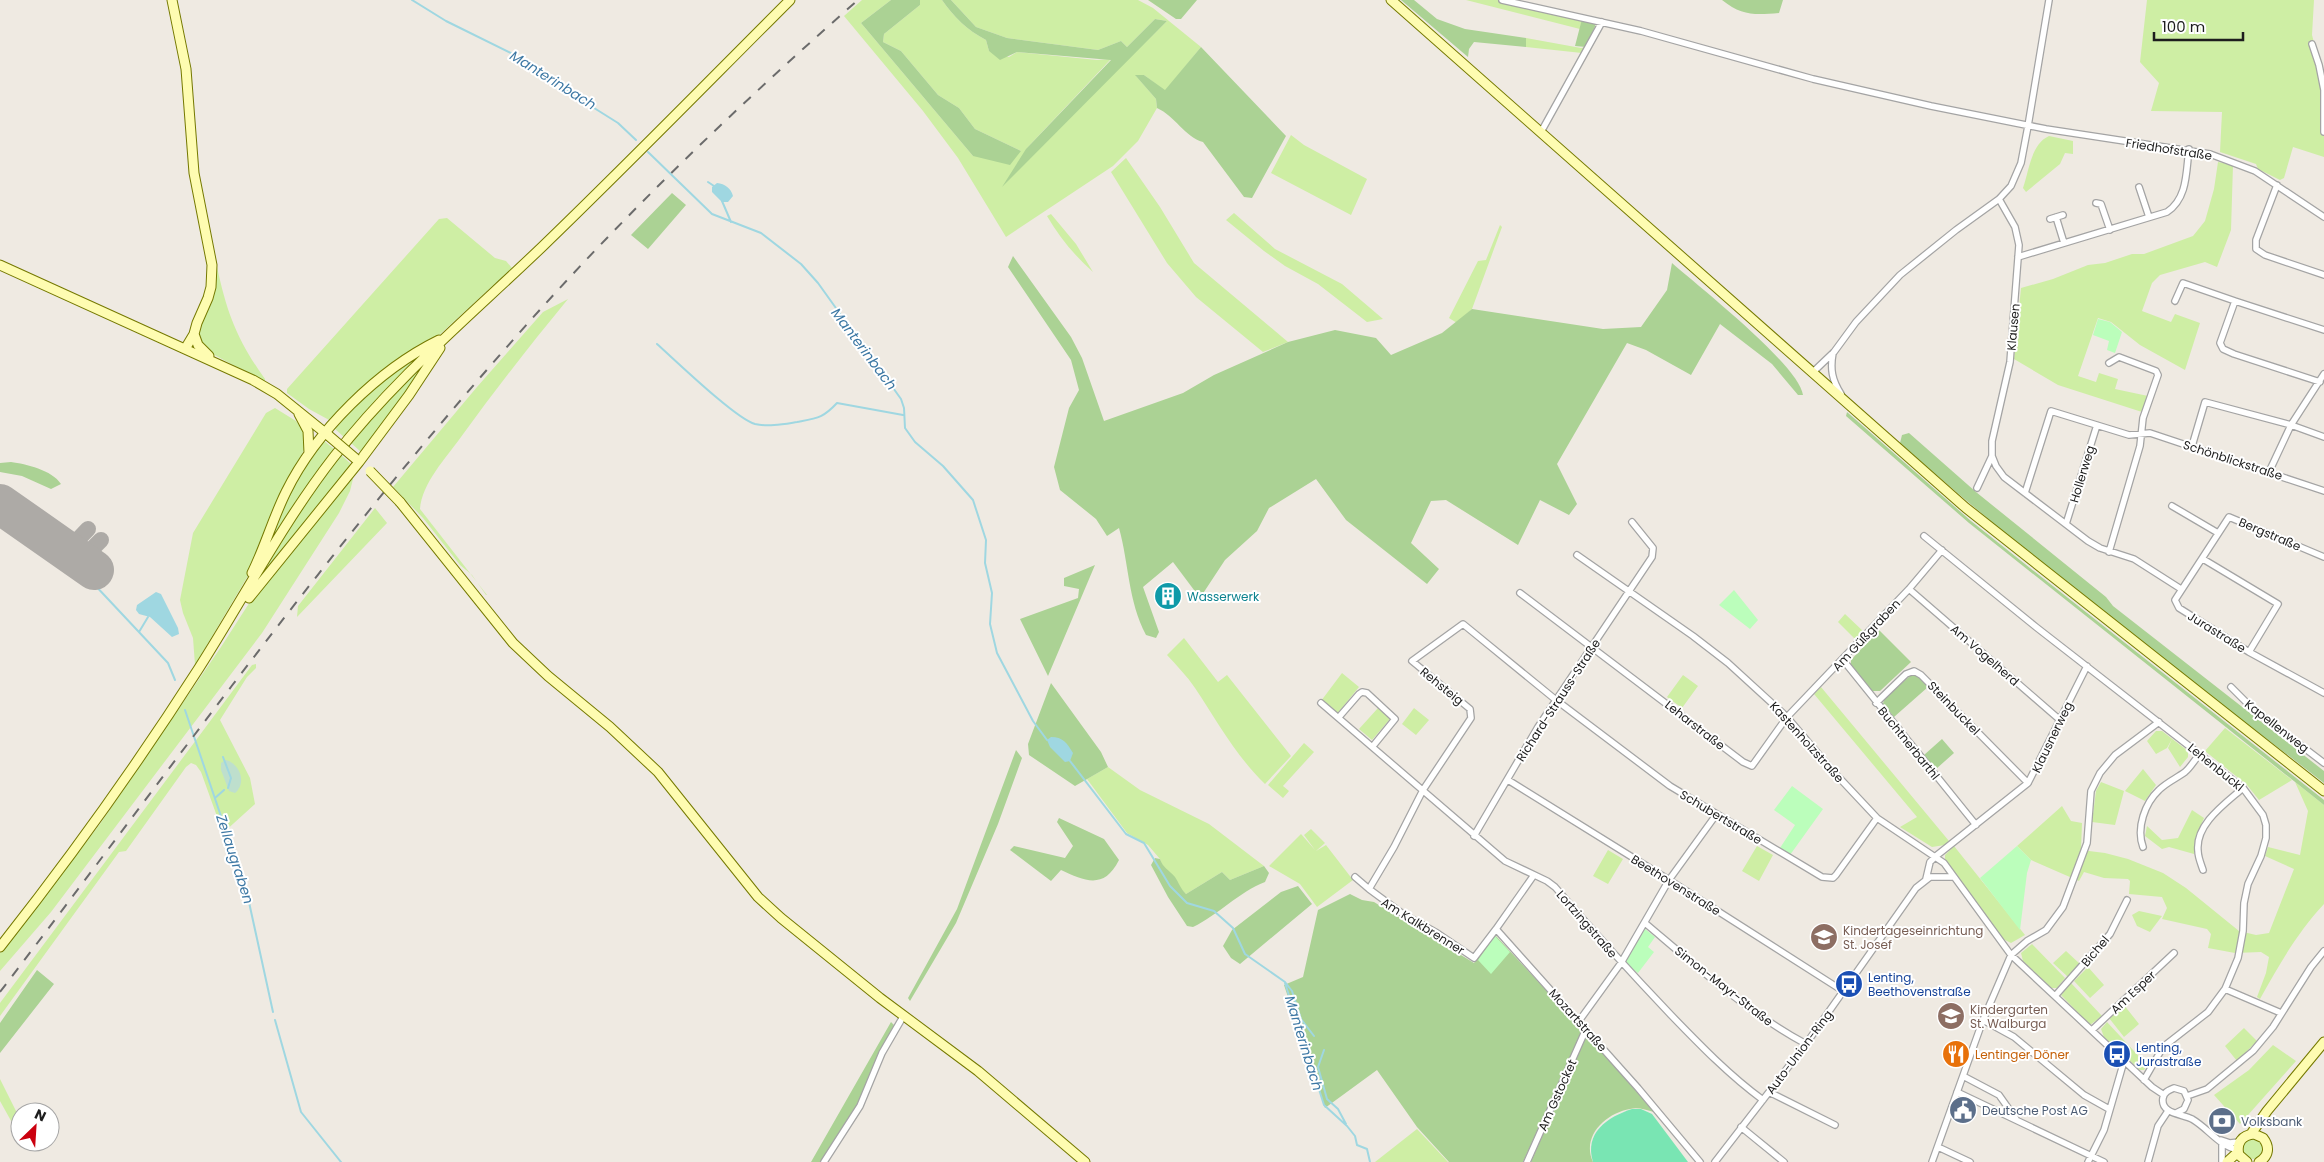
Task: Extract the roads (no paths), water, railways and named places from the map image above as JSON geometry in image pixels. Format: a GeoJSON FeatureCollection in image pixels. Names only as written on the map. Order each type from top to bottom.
{"type":"FeatureCollection","features":[{"type":"Feature","properties":{"kind":"main road"},"geometry":{"type":"LineString","coordinates":[[172,0],[186,69],[195,181],[212,265],[211,286],[185,349]]}},
{"type":"Feature","properties":{"kind":"main road"},"geometry":{"type":"LineString","coordinates":[[0,947],[93,827],[163,725],[298,509],[333,458],[371,412],[405,375],[542,246],[790,0]]}},
{"type":"Feature","properties":{"kind":"main road"},"geometry":{"type":"LineString","coordinates":[[1391,0],[1966,508],[2024,556],[2324,791]]}},
{"type":"Feature","properties":{"kind":"main road"},"geometry":{"type":"LineString","coordinates":[[0,265],[224,366],[264,386],[327,434],[370,471],[400,502],[513,643],[541,670],[610,727],[658,772],[758,897],[804,938],[978,1071],[1085,1162]]}},
{"type":"Feature","properties":{"kind":"main road"},"geometry":{"type":"LineString","coordinates":[[215,644],[256,588],[275,568],[409,395],[455,328]]}},
{"type":"Feature","properties":{"kind":"main road"},"geometry":{"type":"LineString","coordinates":[[232,616],[256,566],[286,492],[309,453],[373,384],[425,346],[448,335]]}},
{"type":"Feature","properties":{"kind":"main road"},"geometry":{"type":"LineString","coordinates":[[171,342],[183,340],[191,336]]}},
{"type":"Feature","properties":{"kind":"main road"},"geometry":{"type":"LineString","coordinates":[[191,336],[203,352],[224,366]]}},
{"type":"Feature","properties":{"kind":"main road"},"geometry":{"type":"LineString","coordinates":[[294,408],[308,431],[309,453]]}},
{"type":"Feature","properties":{"kind":"main road"},"geometry":{"type":"LineString","coordinates":[[2251,1134],[2261,1118],[2324,1042]]}},
{"type":"Feature","properties":{"kind":"main road"},"geometry":{"type":"LineString","coordinates":[[2261,1118],[2261,1136]]}},
{"type":"Feature","properties":{"kind":"main road"},"geometry":{"type":"LineString","coordinates":[[2232,1162],[2241,1153],[2244,1137],[2251,1134],[2261,1136],[2268,1148],[2266,1156],[2259,1162]]}},
{"type":"Feature","properties":{"kind":"main road"},"geometry":{"type":"LineString","coordinates":[[2227,1162],[2241,1153]]}},
{"type":"Feature","properties":{"kind":"street","name":"Friedhofstraße"},"geometry":{"type":"LineString","coordinates":[[1502,0],[1602,22],[1813,79],[2028,126],[2134,143],[2189,149],[2224,158],[2254,171],[2324,216]]}},
{"type":"Feature","properties":{"kind":"street"},"geometry":{"type":"LineString","coordinates":[[1814,375],[1856,322],[1900,274],[1999,199],[2011,186],[2021,163],[2048,0]]}},
{"type":"Feature","properties":{"kind":"street"},"geometry":{"type":"LineString","coordinates":[[1541,132],[1602,22]]}},
{"type":"Feature","properties":{"kind":"street"},"geometry":{"type":"LineString","coordinates":[[2312,44],[2324,90],[2324,132]]}},
{"type":"Feature","properties":{"kind":"street"},"geometry":{"type":"LineString","coordinates":[[2018,258],[2064,242],[2167,212],[2179,202],[2183,193],[2189,149]]}},
{"type":"Feature","properties":{"kind":"street"},"geometry":{"type":"LineString","coordinates":[[2278,185],[2256,240],[2256,249],[2265,255],[2324,275]]}},
{"type":"Feature","properties":{"kind":"street"},"geometry":{"type":"LineString","coordinates":[[2139,187],[2149,217]]}},
{"type":"Feature","properties":{"kind":"street"},"geometry":{"type":"LineString","coordinates":[[2134,196],[2142,194]]}},
{"type":"Feature","properties":{"kind":"street","name":"Klausen"},"geometry":{"type":"LineString","coordinates":[[1992,456],[1992,441],[2010,362],[2019,245],[2015,227],[1999,199]]}},
{"type":"Feature","properties":{"kind":"street"},"geometry":{"type":"LineString","coordinates":[[2096,203],[2101,204],[2110,230]]}},
{"type":"Feature","properties":{"kind":"street"},"geometry":{"type":"LineString","coordinates":[[2056,217],[2064,242]]}},
{"type":"Feature","properties":{"kind":"street"},"geometry":{"type":"LineString","coordinates":[[2175,301],[2182,283],[2324,330]]}},
{"type":"Feature","properties":{"kind":"street"},"geometry":{"type":"LineString","coordinates":[[2235,301],[2220,343],[2223,349],[2320,382]]}},
{"type":"Feature","properties":{"kind":"street"},"geometry":{"type":"LineString","coordinates":[[1834,352],[1831,367],[1836,386],[1847,404]]}},
{"type":"Feature","properties":{"kind":"street"},"geometry":{"type":"LineString","coordinates":[[2109,363],[2119,357],[2156,371],[2158,374],[2143,418],[2140,446],[2109,552]]}},
{"type":"Feature","properties":{"kind":"street"},"geometry":{"type":"LineString","coordinates":[[1814,375],[1826,373],[1831,367]]}},
{"type":"Feature","properties":{"kind":"street"},"geometry":{"type":"LineString","coordinates":[[2269,472],[2291,425],[2324,374]]}},
{"type":"Feature","properties":{"kind":"street"},"geometry":{"type":"LineString","coordinates":[[2192,446],[2206,402],[2291,425],[2324,437]]}},
{"type":"Feature","properties":{"kind":"street","name":"Schönblickstraße"},"geometry":{"type":"LineString","coordinates":[[2025,493],[2051,411],[2130,435],[2150,433],[2324,491]]}},
{"type":"Feature","properties":{"kind":"street","name":"Hollerweg"},"geometry":{"type":"LineString","coordinates":[[2066,524],[2097,425]]}},
{"type":"Feature","properties":{"kind":"street"},"geometry":{"type":"LineString","coordinates":[[1977,488],[1992,456]]}},
{"type":"Feature","properties":{"kind":"street"},"geometry":{"type":"LineString","coordinates":[[1992,456],[2004,478],[2088,541],[2109,552],[2134,559],[2182,589],[2218,534],[2172,506]]}},
{"type":"Feature","properties":{"kind":"street","name":"Bergstraße"},"geometry":{"type":"LineString","coordinates":[[2218,534],[2229,516],[2324,557]]}},
{"type":"Feature","properties":{"kind":"street","name":"Richard-Strauss-Straße"},"geometry":{"type":"LineString","coordinates":[[1474,836],[1538,726],[1652,557],[1653,548],[1632,522]]}},
{"type":"Feature","properties":{"kind":"street","name":"Lehenbuckl"},"geometry":{"type":"LineString","coordinates":[[1924,536],[2243,788],[2263,815],[2266,825],[2266,838],[2261,856],[2248,884],[2244,904],[2241,945],[2225,989],[2208,1012],[2162,1047],[2144,1080]]}},
{"type":"Feature","properties":{"kind":"street","name":"Am Güßgraben"},"geometry":{"type":"LineString","coordinates":[[1787,717],[1909,589],[1942,550]]}},
{"type":"Feature","properties":{"kind":"street","name":"Kastenholzstraße"},"geometry":{"type":"LineString","coordinates":[[1577,555],[1728,663],[1787,717],[1831,769],[1877,818],[1936,856]]}},
{"type":"Feature","properties":{"kind":"street"},"geometry":{"type":"LineString","coordinates":[[2203,559],[2278,604],[2249,652]]}},
{"type":"Feature","properties":{"kind":"street","name":"Am Vogelherd"},"geometry":{"type":"LineString","coordinates":[[1909,589],[2060,720]]}},
{"type":"Feature","properties":{"kind":"street","name":"Jurastraße"},"geometry":{"type":"LineString","coordinates":[[2182,589],[2175,600],[2180,608],[2249,652],[2324,694]]}},
{"type":"Feature","properties":{"kind":"street"},"geometry":{"type":"LineString","coordinates":[[1520,593],[1592,646]]}},
{"type":"Feature","properties":{"kind":"street","name":"Rehsteig"},"geometry":{"type":"LineString","coordinates":[[1423,790],[1471,718],[1470,709],[1412,661],[1463,624],[1556,700]]}},
{"type":"Feature","properties":{"kind":"street","name":"Leharstraße"},"geometry":{"type":"LineString","coordinates":[[1592,646],[1748,765],[1752,766],[1756,762],[1787,717]]}},
{"type":"Feature","properties":{"kind":"street","name":"Buchtnerbarthl"},"geometry":{"type":"LineString","coordinates":[[1843,660],[1976,825]]}},
{"type":"Feature","properties":{"kind":"street","name":"Klausnerweg"},"geometry":{"type":"LineString","coordinates":[[1936,856],[2028,784],[2087,666]]}},
{"type":"Feature","properties":{"kind":"street","name":"Steinbuckel"},"geometry":{"type":"LineString","coordinates":[[1876,703],[1906,674],[1914,671],[1921,675],[2028,784]]}},
{"type":"Feature","properties":{"kind":"street","name":"Kapellenweg"},"geometry":{"type":"LineString","coordinates":[[2231,687],[2253,709],[2324,762]]}},
{"type":"Feature","properties":{"kind":"street"},"geometry":{"type":"LineString","coordinates":[[1338,717],[1359,694],[1362,692],[1367,693],[1395,719],[1373,746]]}},
{"type":"Feature","properties":{"kind":"street","name":"Schubertstraße"},"geometry":{"type":"LineString","coordinates":[[1556,700],[1670,786],[1822,877],[1827,878],[1836,875],[1877,818]]}},
{"type":"Feature","properties":{"kind":"street","name":"Lortzingstraße"},"geometry":{"type":"LineString","coordinates":[[1321,703],[1505,862],[1555,887],[1621,963],[1740,1083],[1763,1100]]}},
{"type":"Feature","properties":{"kind":"street"},"geometry":{"type":"LineString","coordinates":[[1932,1162],[1983,1020],[2011,955],[2027,941],[2046,930],[2063,907],[2087,843],[2091,791],[2100,773],[2115,755],[2160,722]]}},
{"type":"Feature","properties":{"kind":"street"},"geometry":{"type":"LineString","coordinates":[[2143,847],[2139,838],[2142,822],[2151,799],[2160,789],[2185,771],[2200,754]]}},
{"type":"Feature","properties":{"kind":"street","name":"Beethovenstraße"},"geometry":{"type":"LineString","coordinates":[[1508,780],[1670,880],[1843,992]]}},
{"type":"Feature","properties":{"kind":"street"},"geometry":{"type":"LineString","coordinates":[[2202,870],[2197,849],[2203,831],[2210,818],[2243,788]]}},
{"type":"Feature","properties":{"kind":"street","name":"Am Kalkbrenner"},"geometry":{"type":"LineString","coordinates":[[1368,889],[1394,847],[1423,790]]}},
{"type":"Feature","properties":{"kind":"street"},"geometry":{"type":"LineString","coordinates":[[1579,1021],[1621,963],[1670,880],[1716,815]]}},
{"type":"Feature","properties":{"kind":"street"},"geometry":{"type":"LineString","coordinates":[[1936,856],[1944,863],[2011,955],[2144,1080],[2164,1095]]}},
{"type":"Feature","properties":{"kind":"street","name":"Auto-Union-Ring"},"geometry":{"type":"LineString","coordinates":[[1715,1162],[1806,1044],[1916,888],[1926,879],[1930,862],[1936,856]]}},
{"type":"Feature","properties":{"kind":"street"},"geometry":{"type":"LineString","coordinates":[[1496,929],[1534,875]]}},
{"type":"Feature","properties":{"kind":"street"},"geometry":{"type":"LineString","coordinates":[[1926,879],[1953,876]]}},
{"type":"Feature","properties":{"kind":"street","name":"Am Kalkbrenner"},"geometry":{"type":"LineString","coordinates":[[1355,877],[1368,889],[1403,914],[1437,933],[1474,958],[1496,929]]}},
{"type":"Feature","properties":{"kind":"street","name":"Bichel"},"geometry":{"type":"LineString","coordinates":[[2055,996],[2110,934],[2127,900]]}},
{"type":"Feature","properties":{"kind":"street","name":"Simon-Mayr-Straße"},"geometry":{"type":"LineString","coordinates":[[1646,923],[1711,979],[1784,1032],[1806,1044]]}},
{"type":"Feature","properties":{"kind":"street","name":"Mozartstraße"},"geometry":{"type":"LineString","coordinates":[[1496,929],[1579,1021],[1691,1149],[1700,1162]]}},
{"type":"Feature","properties":{"kind":"street"},"geometry":{"type":"LineString","coordinates":[[2187,1096],[2207,1089],[2243,1061],[2260,1044],[2311,967],[2324,951]]}},
{"type":"Feature","properties":{"kind":"street","name":"Am Esper"},"geometry":{"type":"LineString","coordinates":[[2092,1030],[2174,953]]}},
{"type":"Feature","properties":{"kind":"street"},"geometry":{"type":"LineString","coordinates":[[2225,989],[2282,1013]]}},
{"type":"Feature","properties":{"kind":"street"},"geometry":{"type":"LineString","coordinates":[[824,1162],[860,1106],[882,1053],[904,1015]]}},
{"type":"Feature","properties":{"kind":"street"},"geometry":{"type":"LineString","coordinates":[[1983,1020],[2014,1037],[2084,1095],[2108,1108]]}},
{"type":"Feature","properties":{"kind":"street","name":"Am Gstocket"},"geometry":{"type":"LineString","coordinates":[[1527,1162],[1586,1029]]}},
{"type":"Feature","properties":{"kind":"street"},"geometry":{"type":"LineString","coordinates":[[2088,1162],[2104,1130],[2108,1108],[2124,1061]]}},
{"type":"Feature","properties":{"kind":"street"},"geometry":{"type":"LineString","coordinates":[[1963,1076],[1999,1095],[2017,1120]]}},
{"type":"Feature","properties":{"kind":"street"},"geometry":{"type":"LineString","coordinates":[[2193,1120],[2185,1108],[2187,1096],[2182,1090],[2170,1089],[2164,1095],[2163,1104],[2168,1111],[2193,1120],[2222,1144],[2241,1153]]}},
{"type":"Feature","properties":{"kind":"street"},"geometry":{"type":"LineString","coordinates":[[1769,1092],[1835,1125]]}},
{"type":"Feature","properties":{"kind":"street"},"geometry":{"type":"LineString","coordinates":[[1957,1092],[2104,1162]]}},
{"type":"Feature","properties":{"kind":"street"},"geometry":{"type":"LineString","coordinates":[[2176,1113],[2185,1108]]}},
{"type":"Feature","properties":{"kind":"street"},"geometry":{"type":"LineString","coordinates":[[2148,1162],[2158,1126],[2168,1111]]}},
{"type":"Feature","properties":{"kind":"street"},"geometry":{"type":"LineString","coordinates":[[1741,1127],[1784,1162]]}},
{"type":"Feature","properties":{"kind":"street"},"geometry":{"type":"LineString","coordinates":[[2212,1135],[2230,1143],[2241,1153]]}},
{"type":"Feature","properties":{"kind":"street"},"geometry":{"type":"LineString","coordinates":[[2222,1144],[2222,1162]]}},
{"type":"Feature","properties":{"kind":"street"},"geometry":{"type":"LineString","coordinates":[[1938,1147],[1970,1162]]}},
{"type":"Feature","properties":{"kind":"water"},"geometry":{"type":"Polygon","coordinates":[[[717,183],[725,185],[731,191],[733,196],[728,202],[722,202],[712,192],[712,187],[717,183]]]}},
{"type":"Feature","properties":{"kind":"water"},"geometry":{"type":"Polygon","coordinates":[[[156,592],[161,594],[178,628],[179,634],[172,637],[150,617],[139,614],[136,610],[137,605],[156,592]]]}},
{"type":"Feature","properties":{"kind":"water"},"geometry":{"type":"Polygon","coordinates":[[[1051,737],[1062,739],[1067,744],[1073,753],[1070,761],[1065,762],[1050,747],[1047,740],[1051,737]]]}},
{"type":"Feature","properties":{"kind":"waterway","name":"Manterinbach"},"geometry":{"type":"LineString","coordinates":[[412,0],[446,21],[531,63],[575,96],[618,123],[636,140]]}},
{"type":"Feature","properties":{"kind":"waterway","name":"Manterinbach"},"geometry":{"type":"LineString","coordinates":[[648,152],[712,214],[761,233],[801,264],[818,283],[901,399],[904,408],[905,428],[915,442],[943,466],[973,500],[986,540],[985,563],[992,593],[990,624],[997,653],[1033,721],[1047,740]]}},
{"type":"Feature","properties":{"kind":"waterway"},"geometry":{"type":"LineString","coordinates":[[708,182],[714,186]]}},
{"type":"Feature","properties":{"kind":"waterway"},"geometry":{"type":"LineString","coordinates":[[722,201],[731,222]]}},
{"type":"Feature","properties":{"kind":"waterway"},"geometry":{"type":"LineString","coordinates":[[657,344],[720,401],[746,420],[755,424],[776,425],[815,418],[824,415],[837,403],[903,415]]}},
{"type":"Feature","properties":{"kind":"waterway","name":"Zellaugraben"},"geometry":{"type":"LineString","coordinates":[[92,582],[168,663],[175,680]]}},
{"type":"Feature","properties":{"kind":"waterway"},"geometry":{"type":"LineString","coordinates":[[139,632],[148,617]]}},
{"type":"Feature","properties":{"kind":"waterway","name":"Zellaugraben"},"geometry":{"type":"LineString","coordinates":[[185,710],[247,893],[273,1012]]}},
{"type":"Feature","properties":{"kind":"waterway"},"geometry":{"type":"LineString","coordinates":[[223,757],[231,778],[228,788]]}},
{"type":"Feature","properties":{"kind":"waterway","name":"Manterinbach"},"geometry":{"type":"LineString","coordinates":[[1070,761],[1126,834],[1144,843],[1170,886],[1187,903],[1214,911],[1233,928],[1245,954],[1285,982],[1292,991],[1301,1019],[1314,1036]]}},
{"type":"Feature","properties":{"kind":"waterway"},"geometry":{"type":"LineString","coordinates":[[215,798],[224,790]]}},
{"type":"Feature","properties":{"kind":"waterway","name":"Manterinbach"},"geometry":{"type":"LineString","coordinates":[[1285,983],[1324,1105],[1347,1126],[1355,1136],[1357,1145],[1367,1149],[1370,1162]]}},
{"type":"Feature","properties":{"kind":"waterway","name":"Zellaugraben"},"geometry":{"type":"LineString","coordinates":[[275,1020],[301,1112],[341,1162]]}},
{"type":"Feature","properties":{"kind":"waterway"},"geometry":{"type":"LineString","coordinates":[[1324,1050],[1318,1067],[1327,1099],[1338,1109],[1346,1124]]}},
{"type":"Feature","properties":{"kind":"railway"},"geometry":{"type":"LineString","coordinates":[[0,992],[310,585],[439,426],[506,348],[590,256],[676,168],[858,0]]}},
{"type":"Feature","properties":{"kind":"place","name":"Wasserwerk"},"geometry":{"type":"Point","coordinates":[1168,596]}},
{"type":"Feature","properties":{"kind":"place","name":"Kindertageseinrichtung St. Josef"},"geometry":{"type":"Point","coordinates":[1824,937]}},
{"type":"Feature","properties":{"kind":"place","name":"Lenting, Beethovenstraße"},"geometry":{"type":"Point","coordinates":[1849,984]}},
{"type":"Feature","properties":{"kind":"place","name":"Kindergarten St. Walburga"},"geometry":{"type":"Point","coordinates":[1951,1016]}},
{"type":"Feature","properties":{"kind":"place","name":"Lentinger Döner"},"geometry":{"type":"Point","coordinates":[1956,1054]}},
{"type":"Feature","properties":{"kind":"place","name":"Lenting, Jurastraße"},"geometry":{"type":"Point","coordinates":[2117,1054]}},
{"type":"Feature","properties":{"kind":"place","name":"Deutsche Post AG"},"geometry":{"type":"Point","coordinates":[1963,1110]}},
{"type":"Feature","properties":{"kind":"place","name":"Volksbank"},"geometry":{"type":"Point","coordinates":[2222,1121]}}]}
